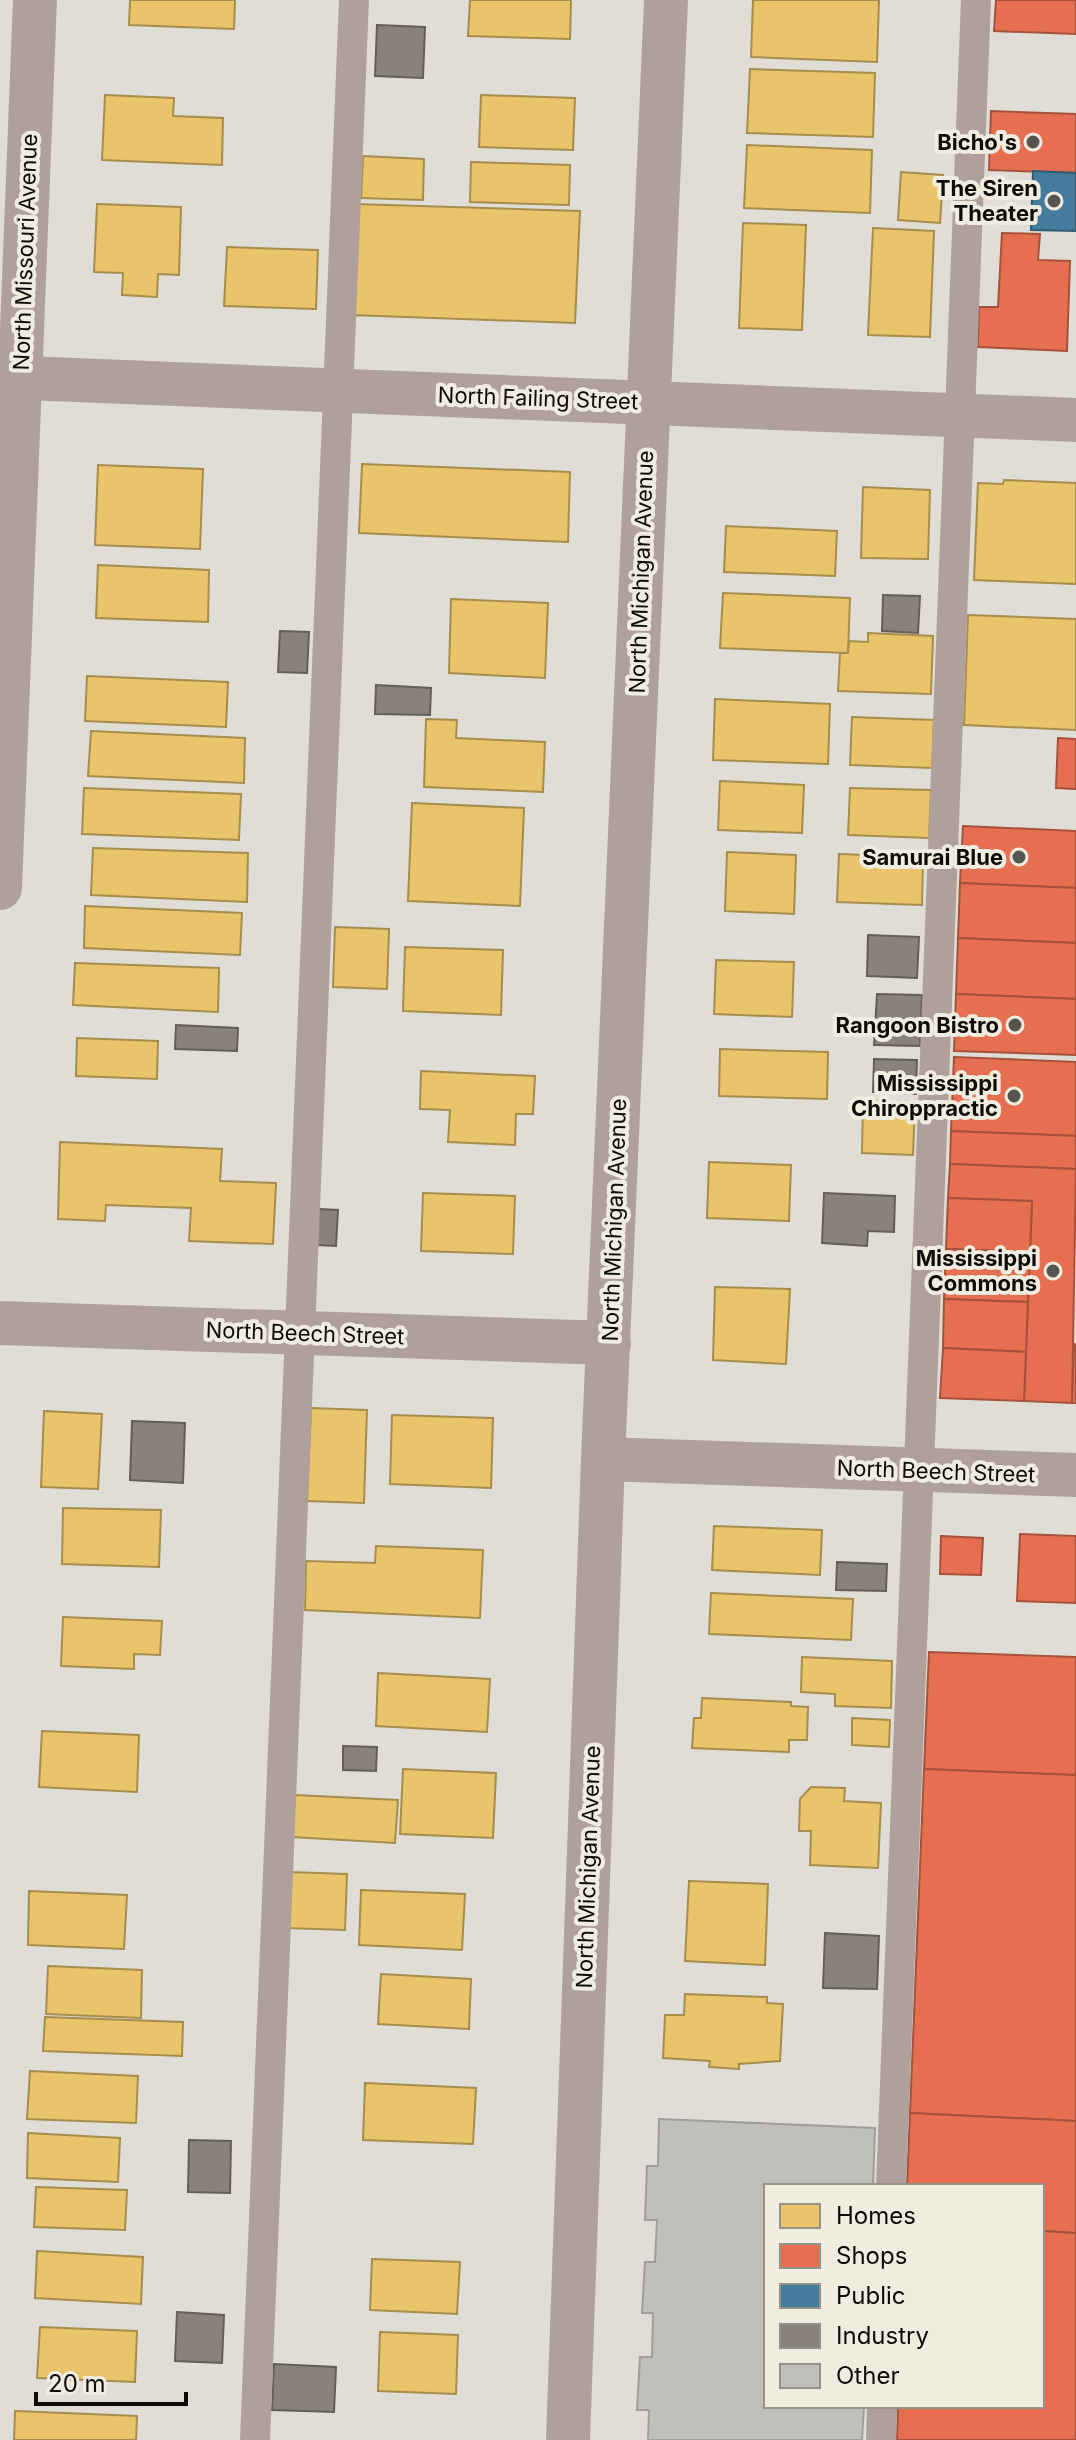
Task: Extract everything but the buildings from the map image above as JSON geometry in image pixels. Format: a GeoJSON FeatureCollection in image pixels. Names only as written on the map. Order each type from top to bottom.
{"type":"FeatureCollection","features":[{"type":"Feature","properties":{"kind":"street","name":"North Missouri Avenue"},"geometry":{"type":"LineString","coordinates":[[0,888],[10,378],[35,0]]}},
{"type":"Feature","properties":{"kind":"street","name":"North Michigan Avenue"},"geometry":{"type":"LineString","coordinates":[[568,2440],[603,1459],[666,0]]}},
{"type":"Feature","properties":{"kind":"street","name":"North Failing Street"},"geometry":{"type":"LineString","coordinates":[[10,378],[1076,420]]}},
{"type":"Feature","properties":{"kind":"street","name":"North Beech Street"},"geometry":{"type":"LineString","coordinates":[[0,1323],[609,1343]]}},
{"type":"Feature","properties":{"kind":"street","name":"North Beech Street"},"geometry":{"type":"LineString","coordinates":[[603,1459],[1076,1475]]}},
{"type":"Feature","properties":{"kind":"lane"},"geometry":{"type":"LineString","coordinates":[[255,2440],[354,0]]}},
{"type":"Feature","properties":{"kind":"lane"},"geometry":{"type":"LineString","coordinates":[[891,2184],[957,415],[976,0]]}},
{"type":"Feature","properties":{"kind":"lane"},"geometry":{"type":"LineString","coordinates":[[881,2440],[882,2408]]}},
{"type":"Feature","properties":{"kind":"place","name":"Bicho's"},"geometry":{"type":"Point","coordinates":[1033,142]}},
{"type":"Feature","properties":{"kind":"place","name":"The Siren Theater"},"geometry":{"type":"Point","coordinates":[1054,201]}},
{"type":"Feature","properties":{"kind":"place","name":"Samurai Blue"},"geometry":{"type":"Point","coordinates":[1019,857]}},
{"type":"Feature","properties":{"kind":"place","name":"Rangoon Bistro"},"geometry":{"type":"Point","coordinates":[1015,1025]}},
{"type":"Feature","properties":{"kind":"place","name":"Mississippi Chiroppractic"},"geometry":{"type":"Point","coordinates":[1014,1096]}},
{"type":"Feature","properties":{"kind":"place","name":"Mississippi Commons"},"geometry":{"type":"Point","coordinates":[1053,1271]}}]}
